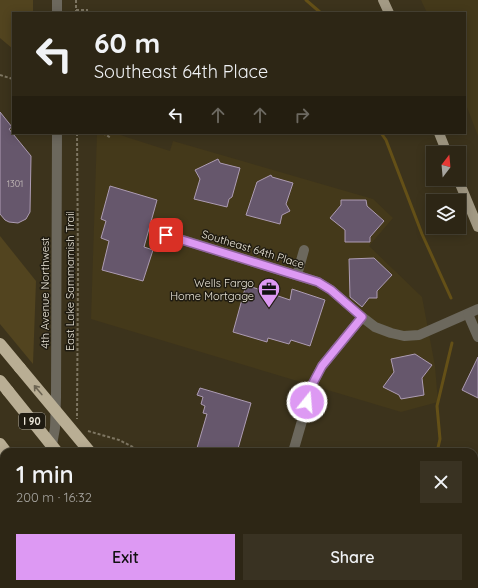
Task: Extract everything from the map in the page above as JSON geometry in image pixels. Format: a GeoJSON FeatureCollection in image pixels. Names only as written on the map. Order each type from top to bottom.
{"type":"FeatureCollection","features":[{"type":"Feature","properties":{"kind":"highway"},"geometry":{"type":"LineString","coordinates":[[0,344],[87,448]]}},
{"type":"Feature","properties":{"kind":"highway","name":"I 90"},"geometry":{"type":"LineString","coordinates":[[0,381],[54,448]]}},
{"type":"Feature","properties":{"kind":"main road"},"geometry":{"type":"LineString","coordinates":[[383,0],[389,12]]}},
{"type":"Feature","properties":{"kind":"main road"},"geometry":{"type":"LineString","coordinates":[[439,134],[444,146]]}},
{"type":"Feature","properties":{"kind":"main road"},"geometry":{"type":"LineString","coordinates":[[461,186],[478,227]]}},
{"type":"Feature","properties":{"kind":"street"},"geometry":{"type":"LineString","coordinates":[[57,0],[57,12]]}},
{"type":"Feature","properties":{"kind":"street","name":"4th Avenue Northwest"},"geometry":{"type":"LineString","coordinates":[[51,448],[55,428],[56,397],[57,134]]}},
{"type":"Feature","properties":{"kind":"street","name":"Southeast 64th Place"},"geometry":{"type":"LineString","coordinates":[[166,235],[297,275],[324,285],[375,327],[404,336],[425,333],[478,309]]}},
{"type":"Feature","properties":{"kind":"street"},"geometry":{"type":"LineString","coordinates":[[297,275],[304,250]]}},
{"type":"Feature","properties":{"kind":"street"},"geometry":{"type":"LineString","coordinates":[[468,314],[478,336]]}},
{"type":"Feature","properties":{"kind":"street"},"geometry":{"type":"LineString","coordinates":[[294,448],[313,383],[322,366],[362,317]]}},
{"type":"Feature","properties":{"kind":"path"},"geometry":{"type":"LineString","coordinates":[[76,0],[76,12],[88,10]]}},
{"type":"Feature","properties":{"kind":"path"},"geometry":{"type":"LineString","coordinates":[[0,75],[12,79]]}},
{"type":"Feature","properties":{"kind":"path","name":"East Lake Sammamish Trail"},"geometry":{"type":"LineString","coordinates":[[77,134],[77,422]]}},
{"type":"Feature","properties":{"kind":"path"},"geometry":{"type":"LineString","coordinates":[[104,134],[111,138]]}},
{"type":"Feature","properties":{"kind":"path"},"geometry":{"type":"LineString","coordinates":[[83,430],[119,440],[135,448]]}},
{"type":"Feature","properties":{"kind":"shaded area"},"geometry":{"type":"Polygon","coordinates":[[[0,0],[33,0],[33,12],[12,12],[12,48],[0,38],[0,0]]]}},
{"type":"Feature","properties":{"kind":"shaded area"},"geometry":{"type":"Polygon","coordinates":[[[421,0],[478,0],[478,136],[466,105],[466,12],[427,12],[421,0]]]}},
{"type":"Feature","properties":{"kind":"shaded area"},"geometry":{"type":"Polygon","coordinates":[[[97,134],[117,134],[170,151],[173,141],[373,199],[393,218],[369,246],[422,297],[435,366],[438,402],[401,412],[91,319],[97,134]]]}},
{"type":"Feature","properties":{"kind":"shaded area"},"geometry":{"type":"Polygon","coordinates":[[[0,236],[36,281],[33,364],[0,324],[0,236]]]}},
{"type":"Feature","properties":{"kind":"building"},"geometry":{"type":"Polygon","coordinates":[[[0,112],[12,127],[9,129],[12,134],[31,156],[30,212],[26,219],[18,223],[5,220],[0,214],[0,112]]]}},
{"type":"Feature","properties":{"kind":"building"},"geometry":{"type":"Polygon","coordinates":[[[218,159],[220,163],[240,168],[232,197],[229,199],[227,207],[194,199],[200,179],[195,170],[218,159]]]}},
{"type":"Feature","properties":{"kind":"building"},"geometry":{"type":"Polygon","coordinates":[[[271,175],[272,177],[293,183],[286,204],[290,211],[282,215],[280,224],[246,215],[257,182],[271,175]]]}},
{"type":"Feature","properties":{"kind":"building"},"geometry":{"type":"Polygon","coordinates":[[[110,186],[157,200],[144,247],[153,250],[143,281],[102,270],[109,241],[101,238],[106,221],[101,219],[110,186]]]}},
{"type":"Feature","properties":{"kind":"building"},"geometry":{"type":"Polygon","coordinates":[[[341,200],[366,200],[367,206],[384,221],[370,237],[370,242],[345,242],[345,230],[330,218],[341,205],[341,200]]]}},
{"type":"Feature","properties":{"kind":"building"},"geometry":{"type":"Polygon","coordinates":[[[374,258],[392,275],[377,291],[377,298],[369,298],[362,307],[350,297],[349,259],[374,258]]]}},
{"type":"Feature","properties":{"kind":"building"},"geometry":{"type":"Polygon","coordinates":[[[246,285],[290,300],[292,289],[325,300],[310,346],[291,340],[289,344],[268,338],[267,342],[233,332],[246,285]]]}},
{"type":"Feature","properties":{"kind":"building"},"geometry":{"type":"Polygon","coordinates":[[[415,354],[432,365],[422,378],[424,395],[401,399],[399,395],[383,387],[394,372],[391,359],[415,354]]]}},
{"type":"Feature","properties":{"kind":"building"},"geometry":{"type":"Polygon","coordinates":[[[478,357],[478,398],[462,390],[478,357]]]}},
{"type":"Feature","properties":{"kind":"building"},"geometry":{"type":"Polygon","coordinates":[[[200,388],[251,403],[238,448],[197,448],[207,414],[203,413],[205,406],[201,404],[203,397],[197,395],[200,388]]]}},
{"type":"Feature","properties":{"kind":"waterway"},"geometry":{"type":"LineString","coordinates":[[306,0],[320,12]]}},
{"type":"Feature","properties":{"kind":"waterway"},"geometry":{"type":"LineString","coordinates":[[382,134],[386,140],[422,234],[451,298]]}},
{"type":"Feature","properties":{"kind":"waterway"},"geometry":{"type":"LineString","coordinates":[[438,448],[440,439],[437,406],[452,343]]}},
{"type":"Feature","properties":{"kind":"place","name":"Wells Fargo Home Mortgage"},"geometry":{"type":"Point","coordinates":[269,308]}},
{"type":"Feature","properties":{"kind":"route"},"geometry":{"type":"LineString","coordinates":[[166,235],[318,282],[331,290],[362,317],[322,366],[313,383],[307,402]]}}]}
